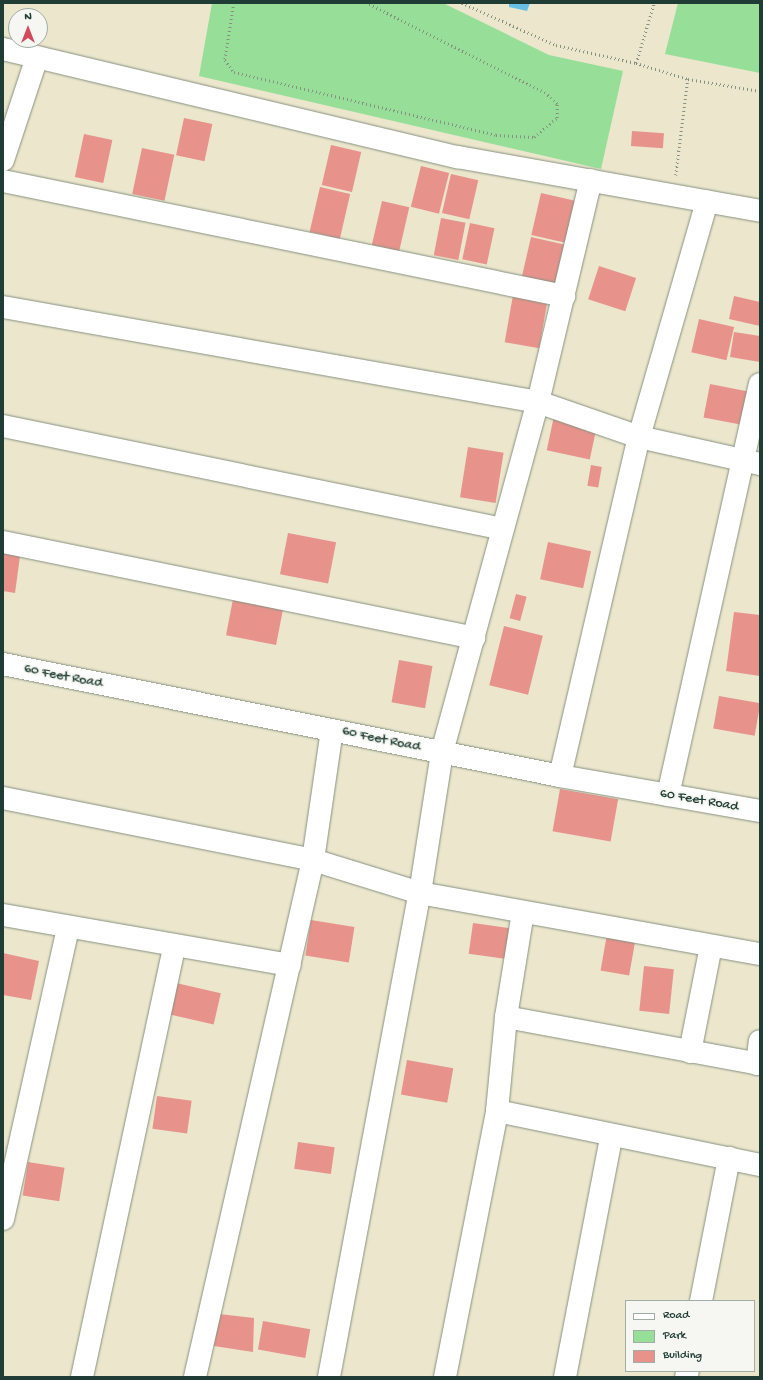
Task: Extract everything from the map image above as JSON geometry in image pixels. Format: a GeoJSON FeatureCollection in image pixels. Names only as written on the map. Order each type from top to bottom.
{"type":"FeatureCollection","features":[{"type":"Feature","properties":{"kind":"street"},"geometry":{"type":"LineString","coordinates":[[3,49],[458,158],[591,180],[674,197],[760,211]]}},
{"type":"Feature","properties":{"kind":"street"},"geometry":{"type":"LineString","coordinates":[[3,160],[37,57]]}},
{"type":"Feature","properties":{"kind":"street"},"geometry":{"type":"LineString","coordinates":[[329,1377],[420,893],[442,752],[538,402],[591,180]]}},
{"type":"Feature","properties":{"kind":"street"},"geometry":{"type":"LineString","coordinates":[[3,181],[564,296]]}},
{"type":"Feature","properties":{"kind":"street"},"geometry":{"type":"LineString","coordinates":[[560,776],[639,437],[707,202]]}},
{"type":"Feature","properties":{"kind":"street"},"geometry":{"type":"LineString","coordinates":[[3,307],[538,402],[639,437],[750,463]]}},
{"type":"Feature","properties":{"kind":"street"},"geometry":{"type":"LineString","coordinates":[[668,795],[750,463],[760,384]]}},
{"type":"Feature","properties":{"kind":"street"},"geometry":{"type":"LineString","coordinates":[[3,426],[503,529]]}},
{"type":"Feature","properties":{"kind":"street"},"geometry":{"type":"LineString","coordinates":[[3,542],[474,638]]}},
{"type":"Feature","properties":{"kind":"street","name":"60 Feet Road"},"geometry":{"type":"LineString","coordinates":[[3,664],[560,776],[760,811]]}},
{"type":"Feature","properties":{"kind":"street"},"geometry":{"type":"LineString","coordinates":[[195,1377],[313,860],[332,730]]}},
{"type":"Feature","properties":{"kind":"street"},"geometry":{"type":"LineString","coordinates":[[3,798],[313,860],[420,893],[760,954]]}},
{"type":"Feature","properties":{"kind":"street"},"geometry":{"type":"LineString","coordinates":[[445,1377],[497,1111],[506,1017],[523,912]]}},
{"type":"Feature","properties":{"kind":"street"},"geometry":{"type":"LineString","coordinates":[[3,915],[174,947],[290,965]]}},
{"type":"Feature","properties":{"kind":"street"},"geometry":{"type":"LineString","coordinates":[[3,1219],[68,928]]}},
{"type":"Feature","properties":{"kind":"street"},"geometry":{"type":"LineString","coordinates":[[690,1052],[711,946]]}},
{"type":"Feature","properties":{"kind":"street"},"geometry":{"type":"LineString","coordinates":[[82,1377],[174,947]]}},
{"type":"Feature","properties":{"kind":"street"},"geometry":{"type":"LineString","coordinates":[[506,1017],[759,1064],[760,1041]]}},
{"type":"Feature","properties":{"kind":"street"},"geometry":{"type":"LineString","coordinates":[[497,1111],[612,1137],[760,1164]]}},
{"type":"Feature","properties":{"kind":"street"},"geometry":{"type":"LineString","coordinates":[[565,1377],[612,1137]]}},
{"type":"Feature","properties":{"kind":"street"},"geometry":{"type":"LineString","coordinates":[[701,1300],[729,1158]]}},
{"type":"Feature","properties":{"kind":"path"},"geometry":{"type":"LineString","coordinates":[[234,3],[225,60],[234,72],[496,135],[534,137],[557,118],[557,104],[545,93],[366,3]]}},
{"type":"Feature","properties":{"kind":"path"},"geometry":{"type":"LineString","coordinates":[[462,3],[556,45],[636,63],[688,79],[760,91]]}},
{"type":"Feature","properties":{"kind":"path"},"geometry":{"type":"LineString","coordinates":[[636,63],[654,3]]}},
{"type":"Feature","properties":{"kind":"path"},"geometry":{"type":"LineString","coordinates":[[674,197],[688,79]]}},
{"type":"Feature","properties":{"kind":"green space"},"geometry":{"type":"Polygon","coordinates":[[[212,3],[443,3],[549,55],[623,71],[601,169],[199,76],[212,3]]]}},
{"type":"Feature","properties":{"kind":"green space"},"geometry":{"type":"Polygon","coordinates":[[[678,3],[760,3],[760,73],[665,54],[678,3]]]}},
{"type":"Feature","properties":{"kind":"water"},"geometry":{"type":"Polygon","coordinates":[[[509,3],[530,3],[527,11],[509,7],[509,3]]]}},
{"type":"Feature","properties":{"kind":"building"},"geometry":{"type":"Polygon","coordinates":[[[184,118],[212,124],[204,161],[176,155],[184,118]]]}},
{"type":"Feature","properties":{"kind":"building"},"geometry":{"type":"Polygon","coordinates":[[[632,131],[664,133],[663,148],[631,146],[632,131]]]}},
{"type":"Feature","properties":{"kind":"building"},"geometry":{"type":"Polygon","coordinates":[[[84,134],[112,140],[103,183],[75,177],[84,134]]]}},
{"type":"Feature","properties":{"kind":"building"},"geometry":{"type":"Polygon","coordinates":[[[331,145],[361,152],[352,192],[322,185],[331,145]]]}},
{"type":"Feature","properties":{"kind":"building"},"geometry":{"type":"Polygon","coordinates":[[[142,148],[174,155],[165,201],[132,194],[142,148]]]}},
{"type":"Feature","properties":{"kind":"building"},"geometry":{"type":"Polygon","coordinates":[[[421,166],[449,173],[439,214],[411,207],[421,166]]]}},
{"type":"Feature","properties":{"kind":"building"},"geometry":{"type":"Polygon","coordinates":[[[451,174],[478,180],[469,219],[442,213],[451,174]]]}},
{"type":"Feature","properties":{"kind":"building"},"geometry":{"type":"Polygon","coordinates":[[[320,187],[350,194],[340,239],[310,232],[320,187]]]}},
{"type":"Feature","properties":{"kind":"building"},"geometry":{"type":"Polygon","coordinates":[[[541,193],[575,201],[565,243],[531,235],[541,193]]]}},
{"type":"Feature","properties":{"kind":"building"},"geometry":{"type":"Polygon","coordinates":[[[382,201],[409,207],[399,251],[372,245],[382,201]]]}},
{"type":"Feature","properties":{"kind":"building"},"geometry":{"type":"Polygon","coordinates":[[[441,218],[466,223],[458,260],[434,255],[441,218]]]}},
{"type":"Feature","properties":{"kind":"building"},"geometry":{"type":"Polygon","coordinates":[[[470,223],[494,228],[487,264],[462,259],[470,223]]]}},
{"type":"Feature","properties":{"kind":"building"},"geometry":{"type":"Polygon","coordinates":[[[531,237],[565,245],[556,284],[522,276],[531,237]]]}},
{"type":"Feature","properties":{"kind":"building"},"geometry":{"type":"Polygon","coordinates":[[[599,266],[636,278],[625,311],[588,299],[599,266]]]}},
{"type":"Feature","properties":{"kind":"building"},"geometry":{"type":"Polygon","coordinates":[[[513,295],[547,301],[539,348],[505,342],[513,295]]]}},
{"type":"Feature","properties":{"kind":"building"},"geometry":{"type":"Polygon","coordinates":[[[734,296],[760,302],[760,326],[729,319],[734,296]]]}},
{"type":"Feature","properties":{"kind":"building"},"geometry":{"type":"Polygon","coordinates":[[[699,319],[734,327],[726,360],[691,352],[699,319]]]}},
{"type":"Feature","properties":{"kind":"building"},"geometry":{"type":"Polygon","coordinates":[[[734,332],[760,336],[760,362],[730,357],[734,332]]]}},
{"type":"Feature","properties":{"kind":"building"},"geometry":{"type":"Polygon","coordinates":[[[710,384],[752,392],[746,426],[704,417],[710,384]]]}},
{"type":"Feature","properties":{"kind":"building"},"geometry":{"type":"Polygon","coordinates":[[[554,416],[597,425],[590,459],[547,450],[554,416]]]}},
{"type":"Feature","properties":{"kind":"building"},"geometry":{"type":"Polygon","coordinates":[[[468,447],[504,453],[496,503],[460,497],[468,447]]]}},
{"type":"Feature","properties":{"kind":"building"},"geometry":{"type":"Polygon","coordinates":[[[591,465],[602,467],[598,488],[587,486],[591,465]]]}},
{"type":"Feature","properties":{"kind":"building"},"geometry":{"type":"Polygon","coordinates":[[[288,533],[336,542],[328,584],[280,574],[288,533]]]}},
{"type":"Feature","properties":{"kind":"building"},"geometry":{"type":"Polygon","coordinates":[[[548,542],[591,551],[583,588],[540,579],[548,542]]]}},
{"type":"Feature","properties":{"kind":"building"},"geometry":{"type":"Polygon","coordinates":[[[3,547],[21,549],[15,593],[3,591],[3,547]]]}},
{"type":"Feature","properties":{"kind":"building"},"geometry":{"type":"Polygon","coordinates":[[[234,594],[284,604],[276,645],[226,635],[234,594]]]}},
{"type":"Feature","properties":{"kind":"building"},"geometry":{"type":"Polygon","coordinates":[[[516,594],[527,597],[520,621],[510,618],[516,594]]]}},
{"type":"Feature","properties":{"kind":"building"},"geometry":{"type":"Polygon","coordinates":[[[734,612],[760,615],[760,676],[726,671],[734,612]]]}},
{"type":"Feature","properties":{"kind":"building"},"geometry":{"type":"Polygon","coordinates":[[[504,626],[543,636],[528,695],[489,685],[504,626]]]}},
{"type":"Feature","properties":{"kind":"building"},"geometry":{"type":"Polygon","coordinates":[[[399,660],[432,666],[425,708],[392,702],[399,660]]]}},
{"type":"Feature","properties":{"kind":"building"},"geometry":{"type":"Polygon","coordinates":[[[719,696],[760,703],[755,736],[713,728],[719,696]]]}},
{"type":"Feature","properties":{"kind":"building"},"geometry":{"type":"Polygon","coordinates":[[[560,789],[618,799],[611,842],[553,831],[560,789]]]}},
{"type":"Feature","properties":{"kind":"building"},"geometry":{"type":"Polygon","coordinates":[[[311,920],[354,927],[349,962],[305,956],[311,920]]]}},
{"type":"Feature","properties":{"kind":"building"},"geometry":{"type":"Polygon","coordinates":[[[473,923],[515,929],[510,960],[469,954],[473,923]]]}},
{"type":"Feature","properties":{"kind":"building"},"geometry":{"type":"Polygon","coordinates":[[[607,934],[636,939],[629,975],[601,970],[607,934]]]}},
{"type":"Feature","properties":{"kind":"building"},"geometry":{"type":"Polygon","coordinates":[[[3,953],[39,961],[31,1000],[3,995],[3,953]]]}},
{"type":"Feature","properties":{"kind":"building"},"geometry":{"type":"Polygon","coordinates":[[[644,966],[674,969],[669,1014],[639,1011],[644,966]]]}},
{"type":"Feature","properties":{"kind":"building"},"geometry":{"type":"Polygon","coordinates":[[[176,983],[221,993],[214,1025],[169,1014],[176,983]]]}},
{"type":"Feature","properties":{"kind":"building"},"geometry":{"type":"Polygon","coordinates":[[[407,1060],[453,1068],[447,1103],[401,1094],[407,1060]]]}},
{"type":"Feature","properties":{"kind":"building"},"geometry":{"type":"Polygon","coordinates":[[[157,1096],[192,1101],[187,1134],[152,1129],[157,1096]]]}},
{"type":"Feature","properties":{"kind":"building"},"geometry":{"type":"Polygon","coordinates":[[[298,1142],[335,1147],[331,1174],[294,1169],[298,1142]]]}},
{"type":"Feature","properties":{"kind":"building"},"geometry":{"type":"Polygon","coordinates":[[[28,1162],[65,1168],[59,1201],[23,1196],[28,1162]]]}},
{"type":"Feature","properties":{"kind":"building"},"geometry":{"type":"Polygon","coordinates":[[[219,1314],[254,1318],[253,1352],[214,1346],[219,1314]]]}},
{"type":"Feature","properties":{"kind":"building"},"geometry":{"type":"Polygon","coordinates":[[[263,1321],[310,1329],[305,1358],[258,1350],[263,1321]]]}}]}
